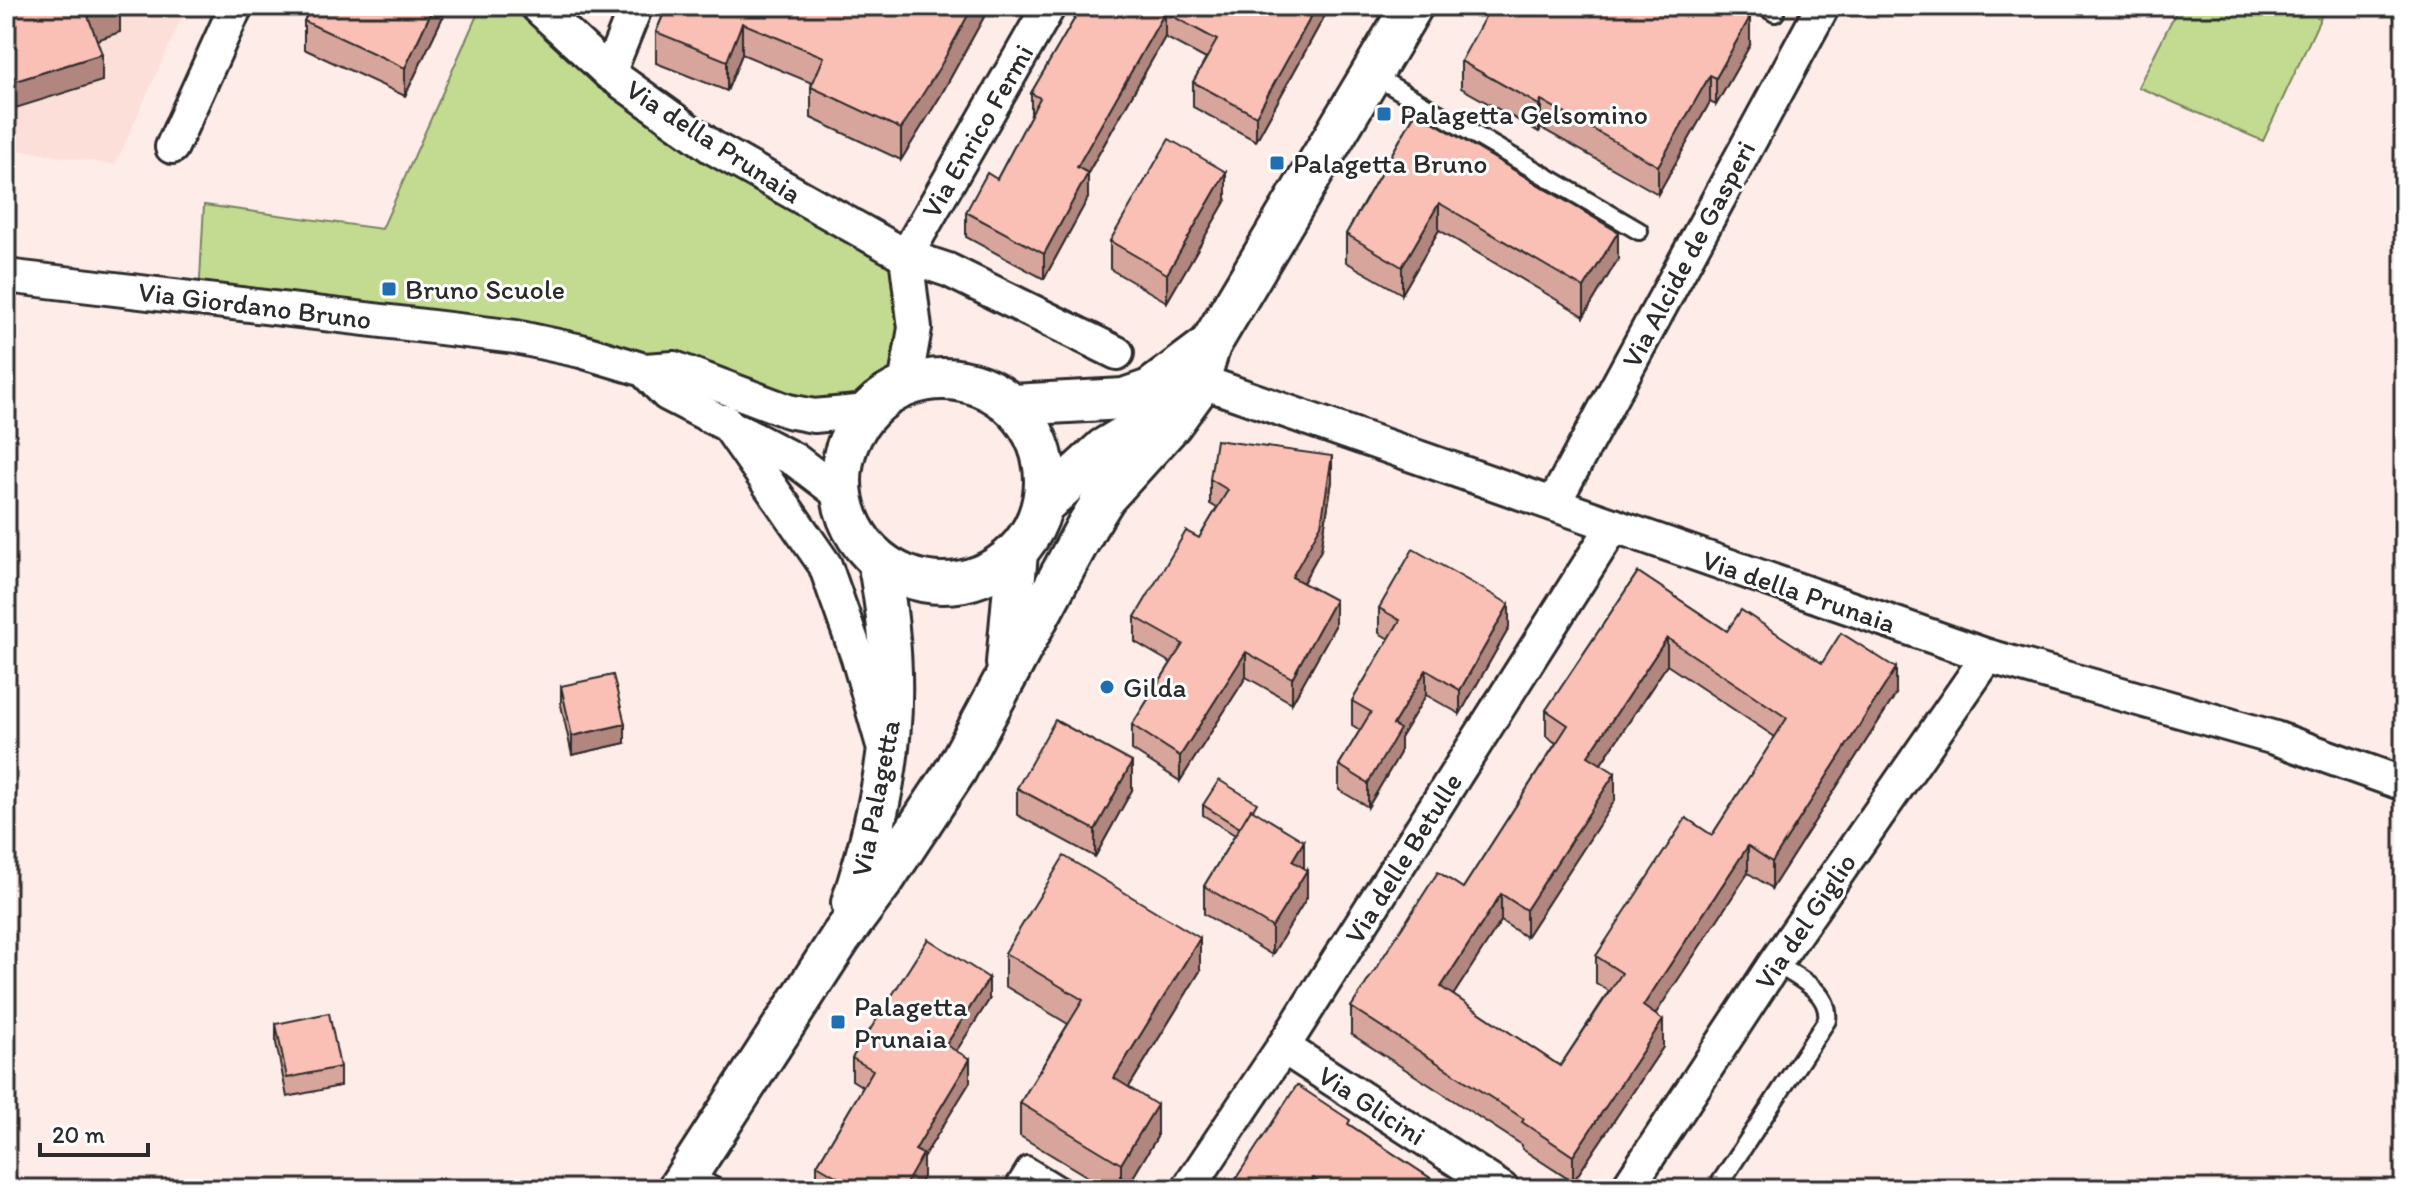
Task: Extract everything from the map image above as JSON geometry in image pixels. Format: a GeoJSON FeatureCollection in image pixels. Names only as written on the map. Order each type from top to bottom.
{"type":"FeatureCollection","features":[{"type":"Feature","properties":{"kind":"street"},"geometry":{"type":"LineString","coordinates":[[172,147],[236,6]]}},
{"type":"Feature","properties":{"kind":"street","name":"Via della Prunaia"},"geometry":{"type":"LineString","coordinates":[[537,6],[609,73],[712,147],[906,256],[948,270],[1117,353]]}},
{"type":"Feature","properties":{"kind":"street"},"geometry":{"type":"LineString","coordinates":[[609,73],[636,6]]}},
{"type":"Feature","properties":{"kind":"street","name":"Via Enrico Fermi"},"geometry":{"type":"LineString","coordinates":[[906,256],[1049,6]]}},
{"type":"Feature","properties":{"kind":"street","name":"Via Palagetta"},"geometry":{"type":"LineString","coordinates":[[695,1183],[841,937],[956,770],[1005,683],[1065,565],[1105,497],[1172,423],[1412,6]]}},
{"type":"Feature","properties":{"kind":"street","name":"Via Alcide de Gasperi"},"geometry":{"type":"LineString","coordinates":[[1554,503],[1823,6]]}},
{"type":"Feature","properties":{"kind":"street"},"geometry":{"type":"LineString","coordinates":[[905,385],[913,357],[915,328],[906,256]]}},
{"type":"Feature","properties":{"kind":"street","name":"Via Giordano Bruno"},"geometry":{"type":"LineString","coordinates":[[6,276],[516,337],[581,351],[644,370],[674,368],[766,405],[814,416],[868,411]]}},
{"type":"Feature","properties":{"kind":"street","name":"Via Giordano Bruno"},"geometry":{"type":"LineString","coordinates":[[644,370],[667,394],[725,421],[795,460],[841,495]]}},
{"type":"Feature","properties":{"kind":"street","name":"Via della Prunaia"},"geometry":{"type":"LineString","coordinates":[[1199,375],[1988,656],[2275,738],[2404,784]]}},
{"type":"Feature","properties":{"kind":"street","name":"Via Palagetta"},"geometry":{"type":"LineString","coordinates":[[1012,405],[1124,399],[1199,375]]}},
{"type":"Feature","properties":{"kind":"street","name":"Via Palagetta"},"geometry":{"type":"LineString","coordinates":[[1044,504],[1045,470],[1041,450],[1026,420],[1012,405],[987,388],[968,382],[947,379],[905,385],[868,411],[854,427],[845,449],[841,495],[853,532],[878,561],[900,574],[924,582],[949,583],[974,579],[1017,553],[1044,504],[1104,449],[1199,375]]}},
{"type":"Feature","properties":{"kind":"street"},"geometry":{"type":"LineString","coordinates":[[725,421],[825,565],[858,658],[888,765]]}},
{"type":"Feature","properties":{"kind":"street","name":"Via delle Betulle"},"geometry":{"type":"LineString","coordinates":[[1188,1189],[1283,1047],[1614,525]]}},
{"type":"Feature","properties":{"kind":"street","name":"Via Palagetta"},"geometry":{"type":"LineString","coordinates":[[1005,683],[1017,553]]}},
{"type":"Feature","properties":{"kind":"street","name":"Via Palagetta"},"geometry":{"type":"LineString","coordinates":[[841,937],[870,845],[888,765],[894,714],[890,621],[878,561]]}},
{"type":"Feature","properties":{"kind":"street","name":"Via del Giglio"},"geometry":{"type":"LineString","coordinates":[[1627,1189],[1775,963],[1988,656]]}},
{"type":"Feature","properties":{"kind":"street","name":"Via Glicini"},"geometry":{"type":"LineString","coordinates":[[1283,1047],[1502,1189]]}},
{"type":"Feature","properties":{"kind":"lane"},"geometry":{"type":"LineString","coordinates":[[1373,75],[1639,231]]}},
{"type":"Feature","properties":{"kind":"lane"},"geometry":{"type":"LineString","coordinates":[[1716,1189],[1827,1020],[1829,1010],[1818,992],[1775,963]]}},
{"type":"Feature","properties":{"kind":"lane"},"geometry":{"type":"LineString","coordinates":[[1012,1189],[1027,1165],[1066,1189]]}},
{"type":"Feature","properties":{"kind":"shaded area"},"geometry":{"type":"Polygon","coordinates":[[[6,6],[187,6],[115,165],[6,148],[6,6]]]}},
{"type":"Feature","properties":{"kind":"green space"},"geometry":{"type":"Polygon","coordinates":[[[481,6],[537,6],[609,73],[906,256],[905,385],[868,411],[843,414],[695,375],[199,297],[204,205],[382,229],[481,6]]]}},
{"type":"Feature","properties":{"kind":"green space"},"geometry":{"type":"Polygon","coordinates":[[[2179,6],[2326,6],[2263,141],[2138,87],[2179,6]]]}},
{"type":"Feature","properties":{"kind":"building"},"geometry":{"type":"Polygon","coordinates":[[[6,6],[115,6],[88,16],[102,54],[6,84],[6,6]]]}},
{"type":"Feature","properties":{"kind":"building"},"geometry":{"type":"Polygon","coordinates":[[[312,6],[434,6],[405,68],[304,21],[312,6]]]}},
{"type":"Feature","properties":{"kind":"building"},"geometry":{"type":"Polygon","coordinates":[[[667,6],[973,6],[901,129],[811,87],[824,57],[742,23],[727,61],[656,32],[667,6]]]}},
{"type":"Feature","properties":{"kind":"building"},"geometry":{"type":"Polygon","coordinates":[[[1082,6],[1317,6],[1256,116],[1193,82],[1217,40],[1165,12],[1077,167],[1088,173],[1044,254],[966,212],[987,173],[997,179],[1040,98],[1031,93],[1082,6]]]}},
{"type":"Feature","properties":{"kind":"building"},"geometry":{"type":"Polygon","coordinates":[[[1491,6],[1730,6],[1750,17],[1716,78],[1710,75],[1658,166],[1541,100],[1539,105],[1461,61],[1491,6]]]}},
{"type":"Feature","properties":{"kind":"building"},"geometry":{"type":"Polygon","coordinates":[[[1416,112],[1618,232],[1584,288],[1439,203],[1402,267],[1346,234],[1416,112]]]}},
{"type":"Feature","properties":{"kind":"building"},"geometry":{"type":"Polygon","coordinates":[[[1169,139],[1226,172],[1167,274],[1110,241],[1169,139]]]}},
{"type":"Feature","properties":{"kind":"building"},"geometry":{"type":"Polygon","coordinates":[[[1216,440],[1332,456],[1321,525],[1292,577],[1335,600],[1292,678],[1246,652],[1180,756],[1132,725],[1183,644],[1135,617],[1186,531],[1199,538],[1228,490],[1210,479],[1216,440]]]}},
{"type":"Feature","properties":{"kind":"building"},"geometry":{"type":"Polygon","coordinates":[[[1413,549],[1509,604],[1460,690],[1426,670],[1393,725],[1400,729],[1368,783],[1339,765],[1371,712],[1352,701],[1400,620],[1379,608],[1413,549]]]}},
{"type":"Feature","properties":{"kind":"building"},"geometry":{"type":"Polygon","coordinates":[[[1638,572],[1727,631],[1741,610],[1822,663],[1841,633],[1896,668],[1772,862],[1748,846],[1643,1006],[1663,1020],[1573,1156],[1522,1122],[1524,1119],[1351,1007],[1438,872],[1463,888],[1568,725],[1546,710],[1638,572]],[[1667,638],[1588,756],[1615,773],[1526,910],[1501,894],[1441,987],[1560,1066],[1622,973],[1596,956],[1686,818],[1712,835],[1787,718],[1667,638]]]}},
{"type":"Feature","properties":{"kind":"building"},"geometry":{"type":"Polygon","coordinates":[[[613,675],[625,724],[572,736],[561,686],[613,675]]]}},
{"type":"Feature","properties":{"kind":"building"},"geometry":{"type":"Polygon","coordinates":[[[1055,720],[1132,762],[1095,830],[1017,788],[1055,720]]]}},
{"type":"Feature","properties":{"kind":"building"},"geometry":{"type":"Polygon","coordinates":[[[1219,780],[1257,803],[1240,828],[1203,805],[1219,780]]]}},
{"type":"Feature","properties":{"kind":"building"},"geometry":{"type":"Polygon","coordinates":[[[1251,809],[1304,841],[1292,861],[1307,870],[1272,927],[1204,886],[1251,809]]]}},
{"type":"Feature","properties":{"kind":"building"},"geometry":{"type":"Polygon","coordinates":[[[1064,856],[1200,938],[1114,1078],[1157,1105],[1121,1164],[1020,1103],[1083,1000],[1005,953],[1064,856]]]}},
{"type":"Feature","properties":{"kind":"building"},"geometry":{"type":"Polygon","coordinates":[[[928,939],[989,978],[946,1045],[970,1059],[915,1150],[923,1154],[903,1189],[858,1189],[817,1165],[873,1070],[852,1058],[928,939]]]}},
{"type":"Feature","properties":{"kind":"building"},"geometry":{"type":"Polygon","coordinates":[[[329,1013],[340,1067],[287,1078],[276,1024],[329,1013]]]}},
{"type":"Feature","properties":{"kind":"building"},"geometry":{"type":"Polygon","coordinates":[[[1297,1085],[1350,1120],[1348,1124],[1447,1189],[1329,1189],[1313,1178],[1305,1189],[1229,1189],[1297,1085]]]}},
{"type":"Feature","properties":{"kind":"place","name":"Palagetta Gelsomino"},"geometry":{"type":"Point","coordinates":[1384,114]}},
{"type":"Feature","properties":{"kind":"place","name":"Palagetta Bruno"},"geometry":{"type":"Point","coordinates":[1277,163]}},
{"type":"Feature","properties":{"kind":"place","name":"Bruno Scuole"},"geometry":{"type":"Point","coordinates":[389,289]}},
{"type":"Feature","properties":{"kind":"place","name":"Gilda"},"geometry":{"type":"Point","coordinates":[1107,687]}},
{"type":"Feature","properties":{"kind":"place","name":"Palagetta Prunaia"},"geometry":{"type":"Point","coordinates":[838,1022]}}]}
